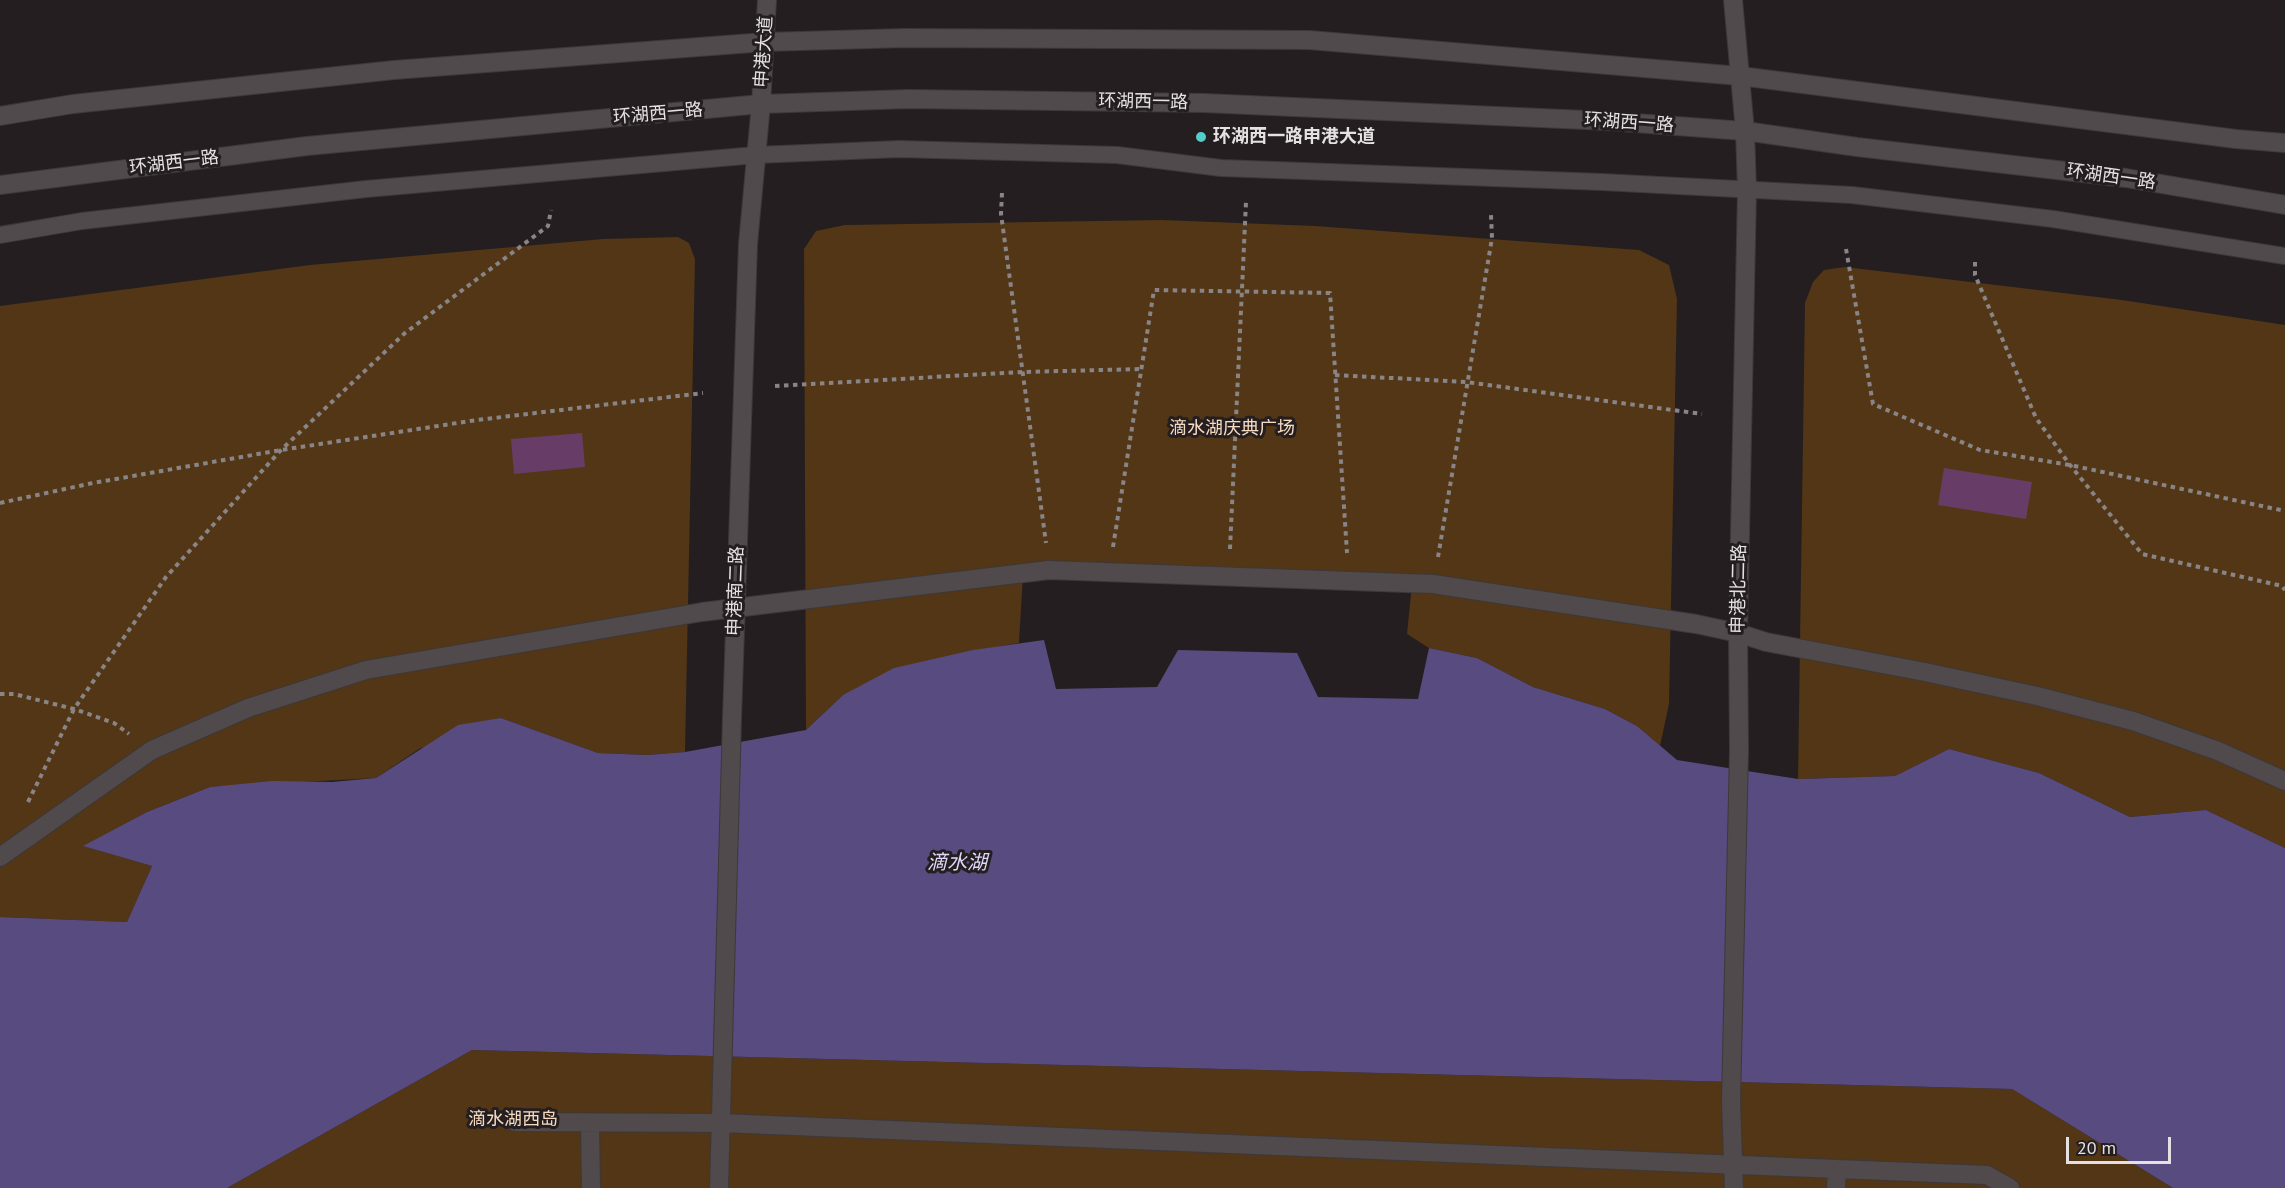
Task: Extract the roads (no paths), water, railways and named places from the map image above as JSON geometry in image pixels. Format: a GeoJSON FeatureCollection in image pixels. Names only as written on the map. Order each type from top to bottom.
{"type":"FeatureCollection","features":[{"type":"Feature","properties":{"kind":"street","name":"申港大道"},"geometry":{"type":"LineString","coordinates":[[761,104],[767,0]]}},
{"type":"Feature","properties":{"kind":"street"},"geometry":{"type":"LineString","coordinates":[[1733,0],[1740,76]]}},
{"type":"Feature","properties":{"kind":"street"},"geometry":{"type":"LineString","coordinates":[[0,116],[72,104],[394,70],[765,42],[905,38],[1309,40],[1740,76],[2213,136],[2285,143]]}},
{"type":"Feature","properties":{"kind":"street","name":"申港北二路"},"geometry":{"type":"LineString","coordinates":[[1734,1188],[1731,1101],[1739,751],[1738,633],[1747,190],[1740,76]]}},
{"type":"Feature","properties":{"kind":"street","name":"环湖西一路"},"geometry":{"type":"LineString","coordinates":[[0,185],[307,146],[761,104],[909,99],[1204,103],[1608,121],[1745,131],[1857,147],[2126,178],[2285,205]]}},
{"type":"Feature","properties":{"kind":"street","name":"申港南二路"},"geometry":{"type":"LineString","coordinates":[[719,1188],[748,244],[761,104]]}},
{"type":"Feature","properties":{"kind":"street"},"geometry":{"type":"LineString","coordinates":[[0,857],[152,750],[248,708],[366,670],[736,608],[1049,570],[1433,584],[1696,624],[1766,642],[2037,696],[2133,720],[2218,751],[2285,781]]}},
{"type":"Feature","properties":{"kind":"street"},"geometry":{"type":"LineString","coordinates":[[515,1122],[721,1123],[1987,1175],[2010,1188]]}},
{"type":"Feature","properties":{"kind":"street"},"geometry":{"type":"LineString","coordinates":[[590,1123],[591,1188]]}},
{"type":"Feature","properties":{"kind":"street"},"geometry":{"type":"LineString","coordinates":[[1836,1188],[1837,1169]]}},
{"type":"Feature","properties":{"kind":"lane"},"geometry":{"type":"LineString","coordinates":[[0,235],[82,221],[366,189],[756,155],[899,149],[1105,155],[1221,168],[1602,182],[1852,195],[2053,219],[2285,256]]}},
{"type":"Feature","properties":{"kind":"water","name":"滴水湖"},"geometry":{"type":"Polygon","coordinates":[[[1044,640],[1056,689],[1157,687],[1178,650],[1297,653],[1318,697],[1418,699],[1429,648],[1477,658],[1533,687],[1605,709],[1637,726],[1677,760],[1798,779],[1895,776],[1949,749],[2039,773],[2130,817],[2206,810],[2285,848],[2285,1188],[2173,1188],[2012,1089],[472,1050],[227,1188],[0,1188],[0,917],[127,922],[152,866],[83,846],[147,812],[210,787],[272,781],[332,782],[376,778],[458,725],[501,718],[598,753],[647,755],[685,752],[806,730],[843,695],[894,668],[973,650],[1044,640]]]}},
{"type":"Feature","properties":{"kind":"place","name":"环湖西一路申港大道"},"geometry":{"type":"Point","coordinates":[1201,137]}},
{"type":"Feature","properties":{"kind":"park label","name":"滴水湖庆典广场"},"geometry":{"type":"Point","coordinates":[1232,429]}},
{"type":"Feature","properties":{"kind":"park label","name":"滴水湖西岛"},"geometry":{"type":"Point","coordinates":[513,1120]}}]}
